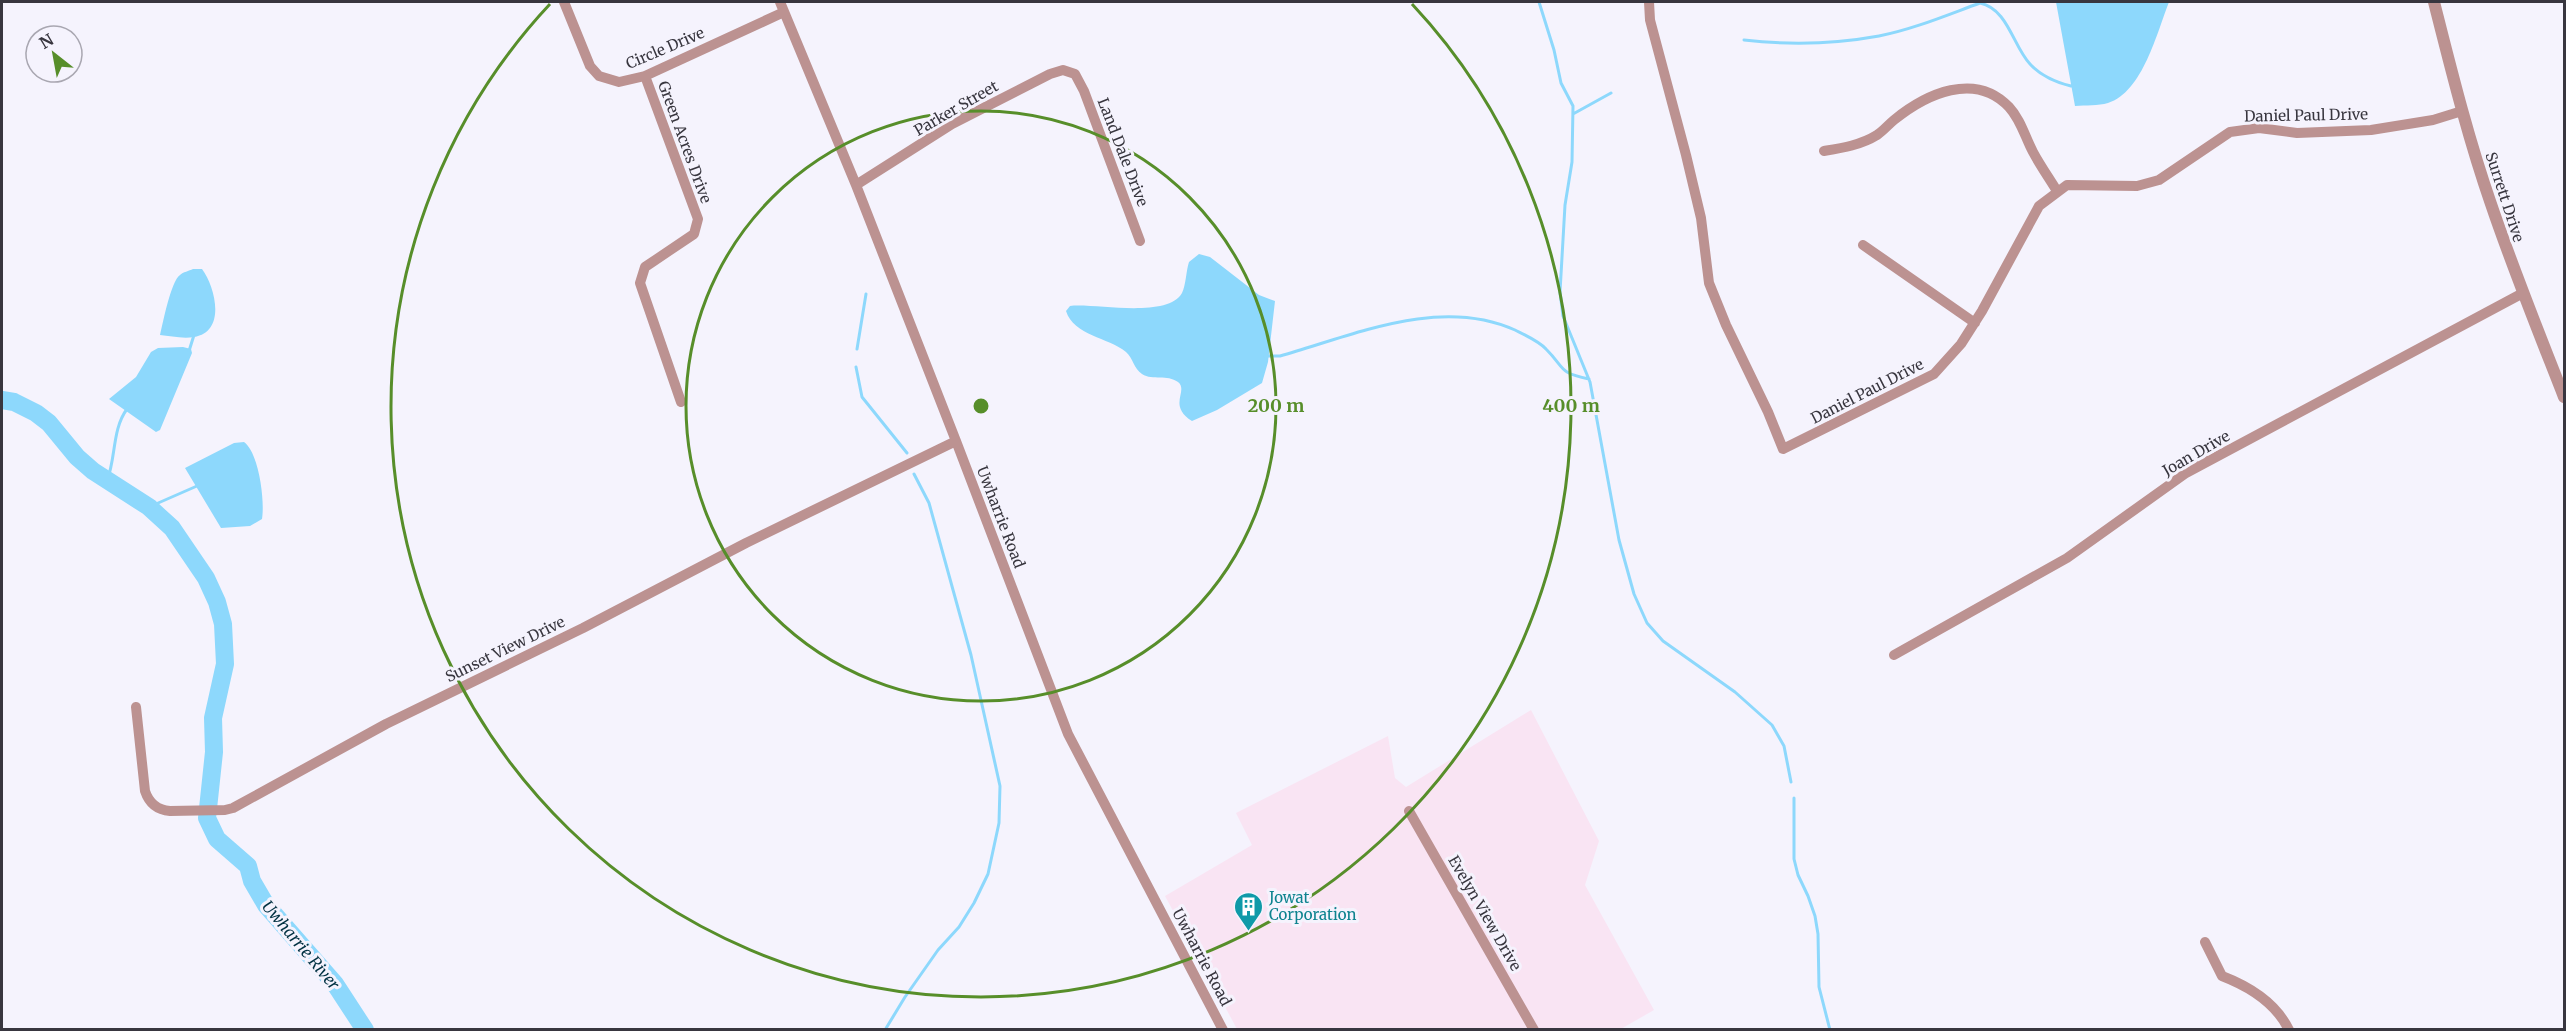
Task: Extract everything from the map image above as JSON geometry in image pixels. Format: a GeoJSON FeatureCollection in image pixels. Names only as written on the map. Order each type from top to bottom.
{"type":"FeatureCollection","features":[{"type":"Feature","properties":{"kind":"street","name":"Circle Drive"},"geometry":{"type":"LineString","coordinates":[[564,2],[590,66],[598,76],[619,82],[645,76],[782,7]]}},
{"type":"Feature","properties":{"kind":"street","name":"Daniel Paul Drive"},"geometry":{"type":"LineString","coordinates":[[1649,2],[1650,20],[1698,207],[1709,284],[1783,449],[1890,398],[1934,374],[1961,345],[1975,323],[2039,206],[2067,185],[2137,186],[2159,180],[2230,132],[2259,128],[2297,133],[2371,130],[2433,120],[2462,111]]}},
{"type":"Feature","properties":{"kind":"street","name":"Surrett Drive"},"geometry":{"type":"LineString","coordinates":[[2434,2],[2462,111],[2490,203],[2565,397]]}},
{"type":"Feature","properties":{"kind":"street","name":"Uwharrie Road"},"geometry":{"type":"LineString","coordinates":[[782,7],[856,185],[1068,734],[1223,1029]]}},
{"type":"Feature","properties":{"kind":"street","name":"Parker Street"},"geometry":{"type":"LineString","coordinates":[[856,185],[952,124],[1050,74],[1063,70],[1075,74]]}},
{"type":"Feature","properties":{"kind":"street","name":"Land Dale Drive"},"geometry":{"type":"LineString","coordinates":[[1075,74],[1084,91],[1140,241]]}},
{"type":"Feature","properties":{"kind":"street","name":"Green Acres Drive"},"geometry":{"type":"LineString","coordinates":[[645,76],[698,219],[694,234],[645,267],[640,283],[681,402]]}},
{"type":"Feature","properties":{"kind":"street"},"geometry":{"type":"LineString","coordinates":[[1824,151],[1854,146],[1869,139],[1931,96],[1966,87],[1986,92],[2008,106],[2018,119],[2033,152],[2057,191]]}},
{"type":"Feature","properties":{"kind":"street"},"geometry":{"type":"LineString","coordinates":[[1863,245],[1975,323]]}},
{"type":"Feature","properties":{"kind":"street","name":"Joan Drive"},"geometry":{"type":"LineString","coordinates":[[1894,655],[2067,558],[2186,473],[2523,293]]}},
{"type":"Feature","properties":{"kind":"street","name":"Sunset View Drive"},"geometry":{"type":"LineString","coordinates":[[136,707],[148,799],[162,810],[200,811],[233,808],[386,724],[956,441]]}},
{"type":"Feature","properties":{"kind":"street","name":"Evelyn View Drive"},"geometry":{"type":"LineString","coordinates":[[1409,811],[1534,1029]]}},
{"type":"Feature","properties":{"kind":"street"},"geometry":{"type":"LineString","coordinates":[[2205,942],[2222,976],[2246,986],[2260,997],[2280,1016],[2289,1029]]}},
{"type":"Feature","properties":{"kind":"shaded area"},"geometry":{"type":"Polygon","coordinates":[[[1531,710],[1599,841],[1585,885],[1654,1010],[1619,1030],[1237,1029],[1165,896],[1252,845],[1236,813],[1388,736],[1395,778],[1406,787],[1531,710]]]}},
{"type":"Feature","properties":{"kind":"water"},"geometry":{"type":"Polygon","coordinates":[[[2056,2],[2169,2],[2140,74],[2120,97],[2104,104],[2075,106],[2056,2]]]}},
{"type":"Feature","properties":{"kind":"water"},"geometry":{"type":"Polygon","coordinates":[[[1199,254],[1210,257],[1259,295],[1275,301],[1268,362],[1262,383],[1217,410],[1192,421],[1185,415],[1179,404],[1181,386],[1178,382],[1169,378],[1142,374],[1126,352],[1076,326],[1066,311],[1070,306],[1147,308],[1162,306],[1174,301],[1182,293],[1189,262],[1199,254]]]}},
{"type":"Feature","properties":{"kind":"water"},"geometry":{"type":"Polygon","coordinates":[[[193,269],[202,269],[211,286],[215,308],[211,327],[194,337],[160,335],[177,279],[181,274],[193,269]]]}},
{"type":"Feature","properties":{"kind":"water"},"geometry":{"type":"Polygon","coordinates":[[[158,348],[191,349],[192,353],[160,430],[156,432],[109,399],[136,377],[151,352],[158,348]]]}},
{"type":"Feature","properties":{"kind":"water"},"geometry":{"type":"Polygon","coordinates":[[[244,442],[254,456],[260,478],[263,501],[262,519],[250,526],[221,528],[185,468],[234,443],[244,442]]]}},
{"type":"Feature","properties":{"kind":"waterway"},"geometry":{"type":"LineString","coordinates":[[1539,2],[1554,50],[1561,83],[1573,106],[1572,162],[1565,205],[1560,292],[1563,316],[1590,382],[1619,540],[1634,594],[1647,623],[1663,641],[1735,692],[1772,725],[1784,746],[1791,782]]}},
{"type":"Feature","properties":{"kind":"waterway"},"geometry":{"type":"LineString","coordinates":[[1744,40],[1812,43],[1862,39],[1905,30],[1980,3],[1989,7],[2004,20],[2024,56],[2034,68],[2054,80],[2074,85]]}},
{"type":"Feature","properties":{"kind":"waterway"},"geometry":{"type":"LineString","coordinates":[[1573,114],[1611,93]]}},
{"type":"Feature","properties":{"kind":"waterway"},"geometry":{"type":"LineString","coordinates":[[857,349],[866,294]]}},
{"type":"Feature","properties":{"kind":"waterway"},"geometry":{"type":"LineString","coordinates":[[1265,356],[1280,356],[1397,322],[1457,317],[1486,320],[1515,330],[1543,346],[1567,372],[1589,379]]}},
{"type":"Feature","properties":{"kind":"waterway"},"geometry":{"type":"LineString","coordinates":[[189,351],[194,335]]}},
{"type":"Feature","properties":{"kind":"waterway"},"geometry":{"type":"LineString","coordinates":[[856,367],[862,397],[907,453]]}},
{"type":"Feature","properties":{"kind":"waterway","name":"Uwharrie River"},"geometry":{"type":"LineString","coordinates":[[2,400],[14,402],[36,413],[49,423],[77,457],[93,471],[149,507],[172,528],[206,578],[217,602],[223,624],[225,664],[213,718],[214,752],[207,818],[217,839],[248,866],[252,881],[266,905],[335,984],[365,1030]]}},
{"type":"Feature","properties":{"kind":"waterway"},"geometry":{"type":"LineString","coordinates":[[107,481],[116,435],[127,409]]}},
{"type":"Feature","properties":{"kind":"waterway"},"geometry":{"type":"LineString","coordinates":[[885,1030],[905,997],[938,950],[959,927],[974,903],[988,874],[999,823],[1000,786],[971,655],[929,503],[914,474]]}},
{"type":"Feature","properties":{"kind":"waterway"},"geometry":{"type":"LineString","coordinates":[[149,507],[197,486]]}},
{"type":"Feature","properties":{"kind":"waterway"},"geometry":{"type":"LineString","coordinates":[[1794,798],[1794,859],[1815,916],[1818,934],[1819,987],[1830,1030]]}},
{"type":"Feature","properties":{"kind":"place","name":"Jowat Corporation"},"geometry":{"type":"Point","coordinates":[1248,932]}}]}
